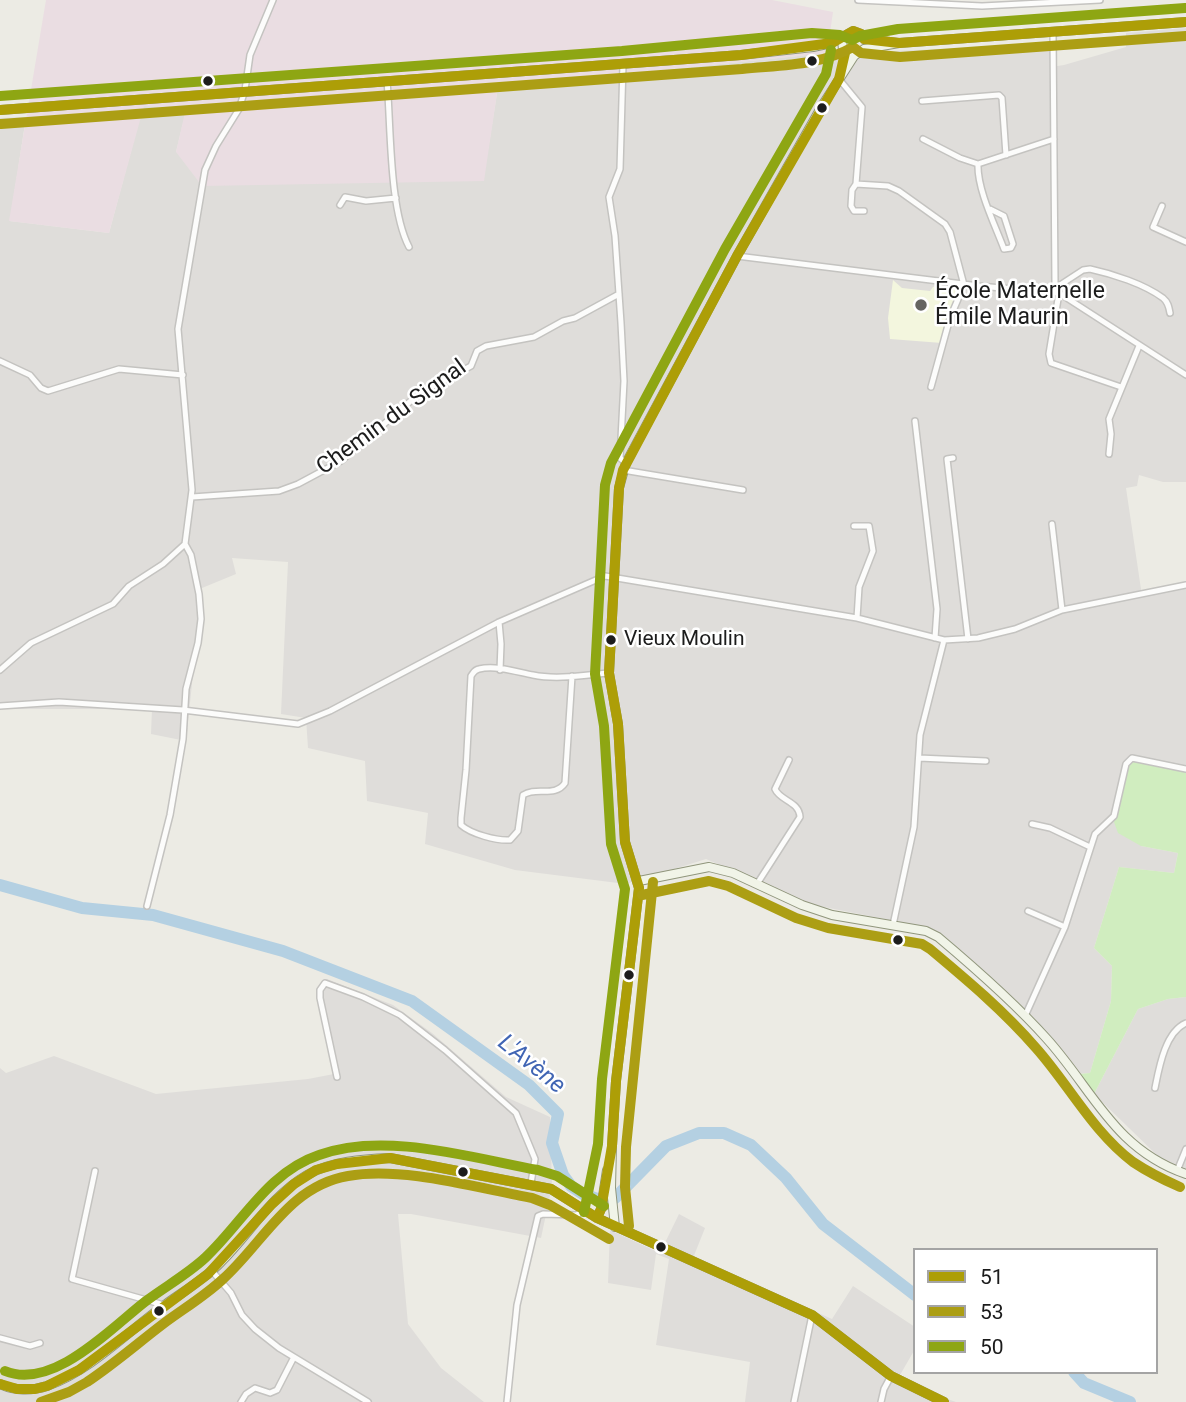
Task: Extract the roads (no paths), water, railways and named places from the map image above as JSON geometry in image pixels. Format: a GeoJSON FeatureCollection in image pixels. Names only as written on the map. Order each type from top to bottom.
{"type":"FeatureCollection","features":[{"type":"Feature","properties":{"kind":"street"},"geometry":{"type":"LineString","coordinates":[[147,906],[170,815],[183,739],[183,710],[201,619],[191,555],[185,544],[192,497],[178,329],[205,170],[216,146],[235,118],[245,90],[250,55],[273,0]]}},
{"type":"Feature","properties":{"kind":"street"},"geometry":{"type":"LineString","coordinates":[[858,0],[982,6],[1100,0]]}},
{"type":"Feature","properties":{"kind":"street"},"geometry":{"type":"LineString","coordinates":[[813,47],[848,53],[899,43],[1186,22]]}},
{"type":"Feature","properties":{"kind":"street"},"geometry":{"type":"LineString","coordinates":[[0,110],[245,90],[623,65],[813,47],[842,38],[853,31],[864,39],[864,49]]}},
{"type":"Feature","properties":{"kind":"street"},"geometry":{"type":"LineString","coordinates":[[1054,32],[1058,290],[1049,354],[1051,363],[1121,387]]}},
{"type":"Feature","properties":{"kind":"street"},"geometry":{"type":"LineString","coordinates":[[597,1218],[608,1188],[616,1082],[639,881],[625,842],[618,724],[609,673],[620,488],[624,466],[737,256],[839,79],[848,53],[842,38]]}},
{"type":"Feature","properties":{"kind":"street"},"geometry":{"type":"LineString","coordinates":[[864,39],[899,43]]}},
{"type":"Feature","properties":{"kind":"street"},"geometry":{"type":"LineString","coordinates":[[623,65],[620,169],[609,197],[624,381],[620,458],[624,466]]}},
{"type":"Feature","properties":{"kind":"street"},"geometry":{"type":"LineString","coordinates":[[839,79],[862,107],[856,184],[852,190],[850,206],[852,210],[864,211]]}},
{"type":"Feature","properties":{"kind":"street"},"geometry":{"type":"LineString","coordinates":[[387,81],[396,198],[403,235],[410,247]]}},
{"type":"Feature","properties":{"kind":"street"},"geometry":{"type":"LineString","coordinates":[[922,101],[999,95],[1002,98],[1006,155]]}},
{"type":"Feature","properties":{"kind":"street"},"geometry":{"type":"LineString","coordinates":[[923,139],[978,164],[1054,139]]}},
{"type":"Feature","properties":{"kind":"street"},"geometry":{"type":"LineString","coordinates":[[978,164],[978,172],[990,209],[1004,248],[1012,248],[1004,216],[990,209]]}},
{"type":"Feature","properties":{"kind":"street"},"geometry":{"type":"LineString","coordinates":[[856,184],[888,186],[899,191],[947,226],[964,285],[950,318],[931,387]]}},
{"type":"Feature","properties":{"kind":"street"},"geometry":{"type":"LineString","coordinates":[[340,205],[345,197],[366,201],[396,198]]}},
{"type":"Feature","properties":{"kind":"street"},"geometry":{"type":"LineString","coordinates":[[1162,206],[1153,227],[1186,242]]}},
{"type":"Feature","properties":{"kind":"street"},"geometry":{"type":"LineString","coordinates":[[737,256],[964,285],[1058,290],[1139,346],[1186,374]]}},
{"type":"Feature","properties":{"kind":"street"},"geometry":{"type":"LineString","coordinates":[[1058,290],[1083,270],[1097,271],[1131,282],[1163,298],[1170,313]]}},
{"type":"Feature","properties":{"kind":"street","name":"Chemin du Signal"},"geometry":{"type":"LineString","coordinates":[[192,497],[279,491],[298,484],[341,461],[420,393],[471,366],[477,351],[486,346],[534,337],[619,294]]}},
{"type":"Feature","properties":{"kind":"street"},"geometry":{"type":"LineString","coordinates":[[1109,454],[1109,419],[1139,346]]}},
{"type":"Feature","properties":{"kind":"street"},"geometry":{"type":"LineString","coordinates":[[0,361],[30,374],[41,388],[48,391],[119,369],[183,375]]}},
{"type":"Feature","properties":{"kind":"street"},"geometry":{"type":"LineString","coordinates":[[915,421],[914,446],[937,609],[935,638]]}},
{"type":"Feature","properties":{"kind":"street"},"geometry":{"type":"LineString","coordinates":[[953,458],[947,459],[968,639]]}},
{"type":"Feature","properties":{"kind":"street"},"geometry":{"type":"LineString","coordinates":[[624,466],[743,490]]}},
{"type":"Feature","properties":{"kind":"street"},"geometry":{"type":"LineString","coordinates":[[1052,524],[1062,610]]}},
{"type":"Feature","properties":{"kind":"street"},"geometry":{"type":"LineString","coordinates":[[854,526],[869,526],[873,551],[859,587],[857,618]]}},
{"type":"Feature","properties":{"kind":"street"},"geometry":{"type":"LineString","coordinates":[[0,670],[32,643],[113,604],[130,586],[163,564],[185,544]]}},
{"type":"Feature","properties":{"kind":"street"},"geometry":{"type":"LineString","coordinates":[[0,706],[59,702],[183,710],[298,723],[330,712],[499,622],[605,576],[857,618],[944,640],[968,639],[1014,629],[1062,610],[1186,585]]}},
{"type":"Feature","properties":{"kind":"street"},"geometry":{"type":"LineString","coordinates":[[499,622],[500,670]]}},
{"type":"Feature","properties":{"kind":"street"},"geometry":{"type":"LineString","coordinates":[[893,926],[914,827],[920,735],[944,640]]}},
{"type":"Feature","properties":{"kind":"street"},"geometry":{"type":"LineString","coordinates":[[572,676],[565,783],[556,791],[528,792],[523,795],[518,831],[510,840],[466,830],[461,825],[471,676],[478,669],[523,671],[532,675],[609,673]]}},
{"type":"Feature","properties":{"kind":"street"},"geometry":{"type":"LineString","coordinates":[[919,758],[986,761]]}},
{"type":"Feature","properties":{"kind":"street"},"geometry":{"type":"LineString","coordinates":[[1025,1016],[1065,927],[1095,834],[1114,817],[1126,764],[1132,758],[1186,769]]}},
{"type":"Feature","properties":{"kind":"street"},"geometry":{"type":"LineString","coordinates":[[757,884],[800,817],[797,807],[776,794],[775,789],[789,760]]}},
{"type":"Feature","properties":{"kind":"street"},"geometry":{"type":"LineString","coordinates":[[1032,824],[1050,828],[1090,847]]}},
{"type":"Feature","properties":{"kind":"street"},"geometry":{"type":"LineString","coordinates":[[639,881],[709,867],[733,873],[802,905],[832,915],[926,931],[938,937],[1025,1016],[1049,1041],[1108,1120],[1145,1153],[1182,1172],[1186,1149]]}},
{"type":"Feature","properties":{"kind":"street"},"geometry":{"type":"LineString","coordinates":[[1028,911],[1065,927]]}},
{"type":"Feature","properties":{"kind":"street"},"geometry":{"type":"LineString","coordinates":[[337,1077],[320,998],[320,990],[325,983],[363,996],[400,1014],[516,1113],[535,1159],[531,1183]]}},
{"type":"Feature","properties":{"kind":"street"},"geometry":{"type":"LineString","coordinates":[[1154,1088],[1169,1043],[1181,1025],[1186,1023]]}},
{"type":"Feature","properties":{"kind":"street"},"geometry":{"type":"LineString","coordinates":[[0,1384],[34,1389],[59,1380],[97,1358],[212,1271],[271,1204],[313,1172],[368,1159],[390,1158],[531,1183],[551,1189],[615,1227],[812,1315],[891,1376],[944,1402]]}},
{"type":"Feature","properties":{"kind":"street"},"geometry":{"type":"LineString","coordinates":[[95,1171],[72,1279],[164,1305]]}},
{"type":"Feature","properties":{"kind":"street"},"geometry":{"type":"LineString","coordinates":[[608,1188],[615,1227]]}},
{"type":"Feature","properties":{"kind":"street"},"geometry":{"type":"LineString","coordinates":[[507,1402],[517,1305],[538,1216],[576,1215],[583,1210]]}},
{"type":"Feature","properties":{"kind":"street"},"geometry":{"type":"LineString","coordinates":[[212,1271],[231,1293],[242,1315],[279,1348],[368,1402]]}},
{"type":"Feature","properties":{"kind":"street"},"geometry":{"type":"LineString","coordinates":[[794,1402],[812,1315]]}},
{"type":"Feature","properties":{"kind":"street"},"geometry":{"type":"LineString","coordinates":[[0,1338],[30,1346],[40,1343]]}},
{"type":"Feature","properties":{"kind":"street"},"geometry":{"type":"LineString","coordinates":[[242,1402],[255,1388],[270,1393],[277,1390],[294,1357]]}},
{"type":"Feature","properties":{"kind":"street"},"geometry":{"type":"LineString","coordinates":[[881,1402],[891,1376]]}},
{"type":"Feature","properties":{"kind":"waterway","name":"L'Avène"},"geometry":{"type":"LineString","coordinates":[[0,885],[82,908],[153,915],[283,951],[412,1001],[529,1085],[558,1114],[552,1143],[563,1175],[571,1186],[600,1200],[615,1198],[666,1146],[699,1133],[724,1133],[751,1145],[786,1178],[823,1224],[913,1293]]}},
{"type":"Feature","properties":{"kind":"waterway","name":"L'Avène"},"geometry":{"type":"LineString","coordinates":[[1076,1374],[1084,1383],[1130,1402]]}},
{"type":"Feature","properties":{"kind":"place","name":"École Maternelle Émile Maurin"},"geometry":{"type":"Point","coordinates":[921,305]}},
{"type":"Feature","properties":{"kind":"place","name":"Vieux Moulin"},"geometry":{"type":"Point","coordinates":[611,640]}}]}
